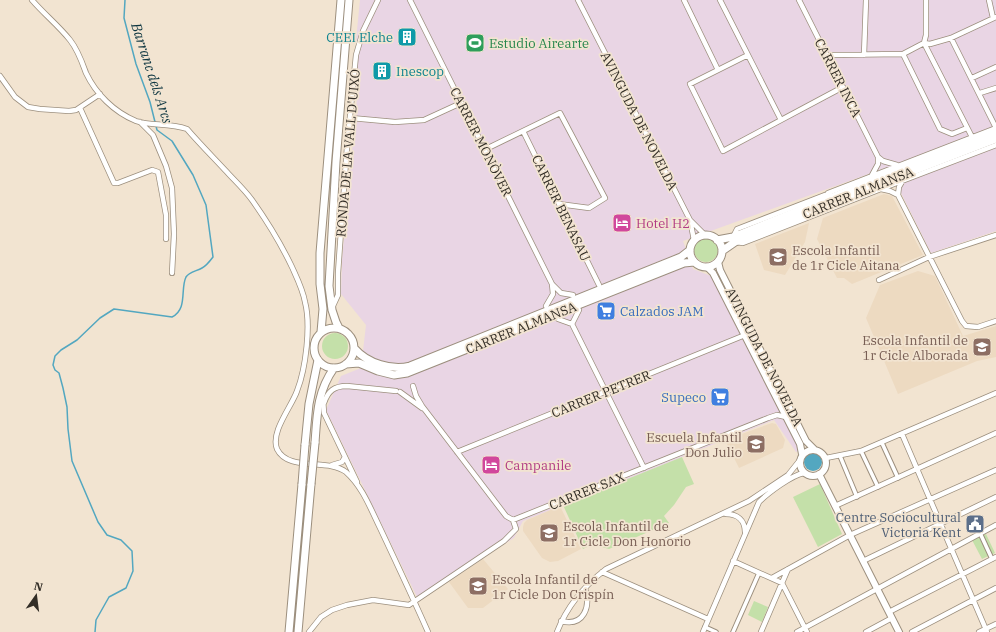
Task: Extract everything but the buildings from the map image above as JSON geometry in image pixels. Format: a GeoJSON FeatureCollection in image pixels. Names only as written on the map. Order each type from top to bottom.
{"type":"FeatureCollection","features":[{"type":"Feature","properties":{"kind":"main road"},"geometry":{"type":"LineString","coordinates":[[321,332],[323,309],[320,284],[320,253],[341,0]]}},
{"type":"Feature","properties":{"kind":"main road"},"geometry":{"type":"LineString","coordinates":[[340,328],[336,322],[332,310],[329,286],[334,188],[349,0]]}},
{"type":"Feature","properties":{"kind":"main road"},"geometry":{"type":"LineString","coordinates":[[717,240],[734,239],[840,194],[996,133]]}},
{"type":"Feature","properties":{"kind":"main road","name":"CARRER ALMANSA"},"geometry":{"type":"LineString","coordinates":[[722,250],[734,239],[996,139]]}},
{"type":"Feature","properties":{"kind":"main road"},"geometry":{"type":"LineString","coordinates":[[712,236],[717,240],[722,250],[721,258],[718,262],[713,266],[707,267],[699,266],[694,262],[690,250],[694,240],[699,237],[712,236]]}},
{"type":"Feature","properties":{"kind":"main road","name":"CARRER ALMANSA"},"geometry":{"type":"LineString","coordinates":[[355,349],[358,353],[383,365],[396,368],[406,367],[681,257],[690,250]]}},
{"type":"Feature","properties":{"kind":"main road","name":"CARRER ALMANSA"},"geometry":{"type":"LineString","coordinates":[[346,364],[359,363],[378,371],[394,375],[407,373],[684,263],[694,262]]}},
{"type":"Feature","properties":{"kind":"main road","name":"AVINGUDA DE NOVELDA"},"geometry":{"type":"LineString","coordinates":[[718,262],[720,270],[806,441],[814,449]]}},
{"type":"Feature","properties":{"kind":"main road","name":"AVINGUDA DE NOVELDA"},"geometry":{"type":"LineString","coordinates":[[707,267],[713,273],[800,444],[801,457]]}},
{"type":"Feature","properties":{"kind":"main road"},"geometry":{"type":"LineString","coordinates":[[327,328],[340,328],[349,333],[355,349],[352,357],[346,364],[334,368],[328,367],[318,360],[315,355],[314,342],[321,332],[327,328]]}},
{"type":"Feature","properties":{"kind":"main road"},"geometry":{"type":"LineString","coordinates":[[290,632],[309,404],[318,360]]}},
{"type":"Feature","properties":{"kind":"main road"},"geometry":{"type":"LineString","coordinates":[[406,367],[411,360]]}},
{"type":"Feature","properties":{"kind":"main road"},"geometry":{"type":"LineString","coordinates":[[298,632],[310,484],[320,397],[334,368]]}},
{"type":"Feature","properties":{"kind":"main road"},"geometry":{"type":"LineString","coordinates":[[323,402],[326,382]]}},
{"type":"Feature","properties":{"kind":"main road"},"geometry":{"type":"LineString","coordinates":[[814,449],[821,452],[826,458],[826,466],[819,474],[812,476],[804,473],[800,467],[801,457],[809,450],[814,449]]}},
{"type":"Feature","properties":{"kind":"main road"},"geometry":{"type":"LineString","coordinates":[[819,474],[900,632]]}},
{"type":"Feature","properties":{"kind":"street"},"geometry":{"type":"LineString","coordinates":[[32,0],[71,40],[80,56],[94,88],[115,108],[127,117],[140,122],[177,126],[187,129],[252,200],[284,251],[306,302],[308,340],[301,381],[278,429],[276,440],[278,449],[289,459],[296,462],[329,465],[338,468],[346,472],[361,489]]}},
{"type":"Feature","properties":{"kind":"street","name":"RONDA DE LA VALL D'UIXÓ"},"geometry":{"type":"LineString","coordinates":[[332,310],[338,295],[338,273],[347,147],[356,55],[363,31],[378,0]]}},
{"type":"Feature","properties":{"kind":"street","name":"CARRER MONÒVER"},"geometry":{"type":"LineString","coordinates":[[410,0],[461,103],[486,149],[552,284]]}},
{"type":"Feature","properties":{"kind":"street","name":"AVINGUDA DE NOVELDA"},"geometry":{"type":"LineString","coordinates":[[578,0],[690,220],[694,240]]}},
{"type":"Feature","properties":{"kind":"street"},"geometry":{"type":"LineString","coordinates":[[684,0],[718,70]]}},
{"type":"Feature","properties":{"kind":"street"},"geometry":{"type":"LineString","coordinates":[[721,0],[781,120]]}},
{"type":"Feature","properties":{"kind":"street","name":"CARRER INCA"},"geometry":{"type":"LineString","coordinates":[[799,0],[878,156]]}},
{"type":"Feature","properties":{"kind":"street"},"geometry":{"type":"LineString","coordinates":[[864,55],[866,0]]}},
{"type":"Feature","properties":{"kind":"street"},"geometry":{"type":"LineString","coordinates":[[926,0],[926,35],[924,43],[972,137]]}},
{"type":"Feature","properties":{"kind":"street"},"geometry":{"type":"LineString","coordinates":[[826,54],[903,54],[924,43],[930,44],[951,38],[995,18],[989,0]]}},
{"type":"Feature","properties":{"kind":"street"},"geometry":{"type":"LineString","coordinates":[[951,38],[980,93],[996,128],[872,175],[737,229],[734,239],[743,243],[902,180],[996,145]]}},
{"type":"Feature","properties":{"kind":"street"},"geometry":{"type":"LineString","coordinates":[[748,54],[690,84],[723,151],[843,87]]}},
{"type":"Feature","properties":{"kind":"street"},"geometry":{"type":"LineString","coordinates":[[903,54],[940,129],[952,134],[968,128]]}},
{"type":"Feature","properties":{"kind":"street"},"geometry":{"type":"LineString","coordinates":[[972,78],[996,67]]}},
{"type":"Feature","properties":{"kind":"street"},"geometry":{"type":"LineString","coordinates":[[0,76],[15,97],[28,107],[54,111],[69,111],[80,108],[100,94]]}},
{"type":"Feature","properties":{"kind":"street"},"geometry":{"type":"LineString","coordinates":[[980,93],[996,88]]}},
{"type":"Feature","properties":{"kind":"street"},"geometry":{"type":"LineString","coordinates":[[351,118],[395,122],[424,120],[461,103]]}},
{"type":"Feature","properties":{"kind":"street"},"geometry":{"type":"LineString","coordinates":[[80,108],[114,183],[118,183],[152,170],[158,172],[166,215],[166,239]]}},
{"type":"Feature","properties":{"kind":"street"},"geometry":{"type":"LineString","coordinates":[[486,149],[560,113],[605,198],[589,208],[559,204]]}},
{"type":"Feature","properties":{"kind":"street"},"geometry":{"type":"LineString","coordinates":[[140,122],[153,135],[166,166],[172,188],[174,234],[172,273]]}},
{"type":"Feature","properties":{"kind":"street","name":"CARRER BENASAU"},"geometry":{"type":"LineString","coordinates":[[523,131],[599,285]]}},
{"type":"Feature","properties":{"kind":"street"},"geometry":{"type":"LineString","coordinates":[[878,156],[883,161],[898,165]]}},
{"type":"Feature","properties":{"kind":"street"},"geometry":{"type":"LineString","coordinates":[[872,175],[878,164],[878,156]]}},
{"type":"Feature","properties":{"kind":"street"},"geometry":{"type":"LineString","coordinates":[[902,180],[898,195],[962,320],[966,326],[971,327],[978,327],[996,321]]}},
{"type":"Feature","properties":{"kind":"street"},"geometry":{"type":"LineString","coordinates":[[881,189],[898,195]]}},
{"type":"Feature","properties":{"kind":"street"},"geometry":{"type":"LineString","coordinates":[[828,193],[840,194]]}},
{"type":"Feature","properties":{"kind":"street"},"geometry":{"type":"LineString","coordinates":[[833,202],[847,203]]}},
{"type":"Feature","properties":{"kind":"street","name":"AVINGUDA DE NOVELDA"},"geometry":{"type":"LineString","coordinates":[[690,220],[706,236]]}},
{"type":"Feature","properties":{"kind":"street"},"geometry":{"type":"LineString","coordinates":[[879,280],[929,257],[996,235]]}},
{"type":"Feature","properties":{"kind":"street"},"geometry":{"type":"LineString","coordinates":[[552,284],[561,293],[573,295]]}},
{"type":"Feature","properties":{"kind":"street"},"geometry":{"type":"LineString","coordinates":[[546,306],[551,299],[552,284]]}},
{"type":"Feature","properties":{"kind":"street"},"geometry":{"type":"LineString","coordinates":[[572,324],[579,310]]}},
{"type":"Feature","properties":{"kind":"street"},"geometry":{"type":"LineString","coordinates":[[558,319],[572,324],[644,468]]}},
{"type":"Feature","properties":{"kind":"street","name":"CARRER PETRER"},"geometry":{"type":"LineString","coordinates":[[457,452],[745,335]]}},
{"type":"Feature","properties":{"kind":"street"},"geometry":{"type":"LineString","coordinates":[[425,410],[398,391],[347,386],[339,386],[332,389],[323,402],[324,413],[428,632]]}},
{"type":"Feature","properties":{"kind":"street"},"geometry":{"type":"LineString","coordinates":[[310,632],[321,617],[332,610],[347,605],[373,600],[408,605],[504,541],[516,529],[513,520],[506,516],[425,410],[416,396],[413,386]]}},
{"type":"Feature","properties":{"kind":"street"},"geometry":{"type":"LineString","coordinates":[[826,458],[861,451],[882,443],[996,392]]}},
{"type":"Feature","properties":{"kind":"street","name":"CARRER SAX"},"geometry":{"type":"LineString","coordinates":[[513,520],[777,415],[786,417]]}},
{"type":"Feature","properties":{"kind":"street"},"geometry":{"type":"LineString","coordinates":[[902,434],[986,630]]}},
{"type":"Feature","properties":{"kind":"street"},"geometry":{"type":"LineString","coordinates":[[835,506],[996,434]]}},
{"type":"Feature","properties":{"kind":"street"},"geometry":{"type":"LineString","coordinates":[[882,443],[898,478]]}},
{"type":"Feature","properties":{"kind":"street"},"geometry":{"type":"LineString","coordinates":[[861,451],[878,487]]}},
{"type":"Feature","properties":{"kind":"street"},"geometry":{"type":"LineString","coordinates":[[840,456],[857,497]]}},
{"type":"Feature","properties":{"kind":"street"},"geometry":{"type":"LineString","coordinates":[[329,465],[342,462],[345,457]]}},
{"type":"Feature","properties":{"kind":"street"},"geometry":{"type":"LineString","coordinates":[[557,632],[561,621],[569,608],[591,581],[606,569],[753,499],[794,469],[801,457]]}},
{"type":"Feature","properties":{"kind":"street"},"geometry":{"type":"LineString","coordinates":[[772,578],[850,535],[996,470]]}},
{"type":"Feature","properties":{"kind":"street"},"geometry":{"type":"LineString","coordinates":[[716,632],[704,630],[759,502],[767,494],[797,475],[804,473]]}},
{"type":"Feature","properties":{"kind":"street"},"geometry":{"type":"LineString","coordinates":[[864,562],[996,497]]}},
{"type":"Feature","properties":{"kind":"street"},"geometry":{"type":"LineString","coordinates":[[724,514],[733,514],[738,516],[744,523],[745,534]]}},
{"type":"Feature","properties":{"kind":"street"},"geometry":{"type":"LineString","coordinates":[[797,632],[806,630],[877,588],[996,525]]}},
{"type":"Feature","properties":{"kind":"street"},"geometry":{"type":"LineString","coordinates":[[889,612],[994,558],[980,533]]}},
{"type":"Feature","properties":{"kind":"street"},"geometry":{"type":"LineString","coordinates":[[733,561],[782,583],[806,630]]}},
{"type":"Feature","properties":{"kind":"street"},"geometry":{"type":"LineString","coordinates":[[761,632],[788,569]]}},
{"type":"Feature","properties":{"kind":"street"},"geometry":{"type":"LineString","coordinates":[[602,572],[708,619]]}},
{"type":"Feature","properties":{"kind":"street"},"geometry":{"type":"LineString","coordinates":[[733,632],[759,573]]}},
{"type":"Feature","properties":{"kind":"street"},"geometry":{"type":"LineString","coordinates":[[561,621],[566,622],[578,620],[585,612],[588,601],[585,588]]}},
{"type":"Feature","properties":{"kind":"street"},"geometry":{"type":"LineString","coordinates":[[912,632],[996,588]]}},
{"type":"Feature","properties":{"kind":"street"},"geometry":{"type":"LineString","coordinates":[[866,632],[892,618]]}},
{"type":"Feature","properties":{"kind":"street"},"geometry":{"type":"LineString","coordinates":[[979,632],[996,624]]}},
{"type":"Feature","properties":{"kind":"shaded area"},"geometry":{"type":"Polygon","coordinates":[[[360,0],[996,0],[996,231],[931,253],[888,167],[683,241],[693,269],[711,276],[803,449],[796,452],[774,420],[523,521],[514,538],[418,599],[326,410],[341,376],[361,368],[366,325],[341,294],[342,260],[357,98],[355,93],[356,40],[360,0]]]}},
{"type":"Feature","properties":{"kind":"shaded area"},"geometry":{"type":"Polygon","coordinates":[[[884,194],[892,196],[923,255],[852,284],[844,278],[837,278],[817,239],[823,218],[884,194]]]}},
{"type":"Feature","properties":{"kind":"shaded area","name":"Escola Infantil de 1r Cicle Aitana"},"geometry":{"type":"Polygon","coordinates":[[[809,223],[805,242],[785,275],[764,270],[755,244],[809,223]]]}},
{"type":"Feature","properties":{"kind":"shaded area"},"geometry":{"type":"Polygon","coordinates":[[[918,271],[935,276],[963,336],[996,326],[996,357],[977,361],[898,394],[866,318],[880,285],[918,271]]]}},
{"type":"Feature","properties":{"kind":"shaded area","name":"Escuela Infantil Don Julio"},"geometry":{"type":"Polygon","coordinates":[[[772,423],[776,424],[785,440],[783,448],[739,468],[725,440],[772,423]]]}},
{"type":"Feature","properties":{"kind":"shaded area","name":"Escola Infantil de 1r Cicle Don Honorio"},"geometry":{"type":"Polygon","coordinates":[[[560,506],[581,549],[558,561],[550,562],[542,558],[523,531],[523,527],[527,520],[560,506]]]}},
{"type":"Feature","properties":{"kind":"shaded area","name":"Escola Infantil de 1r Cicle Don Crispín"},"geometry":{"type":"Polygon","coordinates":[[[483,559],[508,589],[483,608],[468,608],[449,582],[483,559]]]}},
{"type":"Feature","properties":{"kind":"green space"},"geometry":{"type":"Polygon","coordinates":[[[706,238],[711,239],[717,245],[717,255],[711,261],[706,262],[701,261],[695,255],[694,250],[695,245],[701,239],[706,238]]]}},
{"type":"Feature","properties":{"kind":"green space"},"geometry":{"type":"Polygon","coordinates":[[[335,333],[344,337],[348,346],[344,355],[335,359],[326,355],[322,346],[326,337],[335,333]]]}},
{"type":"Feature","properties":{"kind":"green space"},"geometry":{"type":"Polygon","coordinates":[[[682,457],[694,484],[686,487],[674,505],[664,516],[669,523],[609,549],[598,546],[599,541],[583,549],[563,505],[682,457]]]}},
{"type":"Feature","properties":{"kind":"green space"},"geometry":{"type":"Polygon","coordinates":[[[820,484],[842,534],[818,547],[793,497],[820,484]]]}},
{"type":"Feature","properties":{"kind":"green space"},"geometry":{"type":"Polygon","coordinates":[[[986,534],[995,553],[982,559],[972,540],[986,534]]]}},
{"type":"Feature","properties":{"kind":"green space"},"geometry":{"type":"Polygon","coordinates":[[[754,601],[768,607],[762,622],[748,615],[754,601]]]}},
{"type":"Feature","properties":{"kind":"water"},"geometry":{"type":"Polygon","coordinates":[[[809,453],[817,453],[822,458],[820,469],[817,471],[809,471],[804,466],[804,458],[809,453]]]}},
{"type":"Feature","properties":{"kind":"waterway","name":"Barranc dels Arcs"},"geometry":{"type":"LineString","coordinates":[[95,632],[96,620],[109,597],[126,588],[133,571],[132,551],[121,540],[107,535],[98,522],[72,461],[67,407],[59,373],[55,370],[53,365],[55,356],[61,350],[77,340],[100,318],[114,309],[172,317],[177,313],[182,304],[184,282],[187,275],[203,267],[213,257],[206,205],[193,175],[172,141],[157,130],[150,102],[136,64],[124,18],[125,0]]}},
{"type":"Feature","properties":{"kind":"place","name":"CEEI Elche"},"geometry":{"type":"Point","coordinates":[407,37]}},
{"type":"Feature","properties":{"kind":"place","name":"Estudio Airearte"},"geometry":{"type":"Point","coordinates":[475,43]}},
{"type":"Feature","properties":{"kind":"place","name":"Inescop"},"geometry":{"type":"Point","coordinates":[382,71]}},
{"type":"Feature","properties":{"kind":"place","name":"Hotel H2"},"geometry":{"type":"Point","coordinates":[622,223]}},
{"type":"Feature","properties":{"kind":"place","name":"Escola Infantil de 1r Cicle Aitana"},"geometry":{"type":"Point","coordinates":[778,257]}},
{"type":"Feature","properties":{"kind":"place","name":"Calzados JAM"},"geometry":{"type":"Point","coordinates":[606,311]}},
{"type":"Feature","properties":{"kind":"place","name":"Escola Infantil de 1r Cicle Alborada"},"geometry":{"type":"Point","coordinates":[982,347]}},
{"type":"Feature","properties":{"kind":"place","name":"Supeco"},"geometry":{"type":"Point","coordinates":[720,397]}},
{"type":"Feature","properties":{"kind":"place","name":"Escuela Infantil Don Julio"},"geometry":{"type":"Point","coordinates":[756,444]}},
{"type":"Feature","properties":{"kind":"place","name":"Campanile"},"geometry":{"type":"Point","coordinates":[491,465]}},
{"type":"Feature","properties":{"kind":"place","name":"Centre Sociocultural Victoria Kent"},"geometry":{"type":"Point","coordinates":[975,524]}},
{"type":"Feature","properties":{"kind":"place","name":"Escola Infantil de 1r Cicle Don Honorio"},"geometry":{"type":"Point","coordinates":[549,533]}},
{"type":"Feature","properties":{"kind":"place","name":"Escola Infantil de 1r Cicle Don Crispín"},"geometry":{"type":"Point","coordinates":[478,586]}}]}
